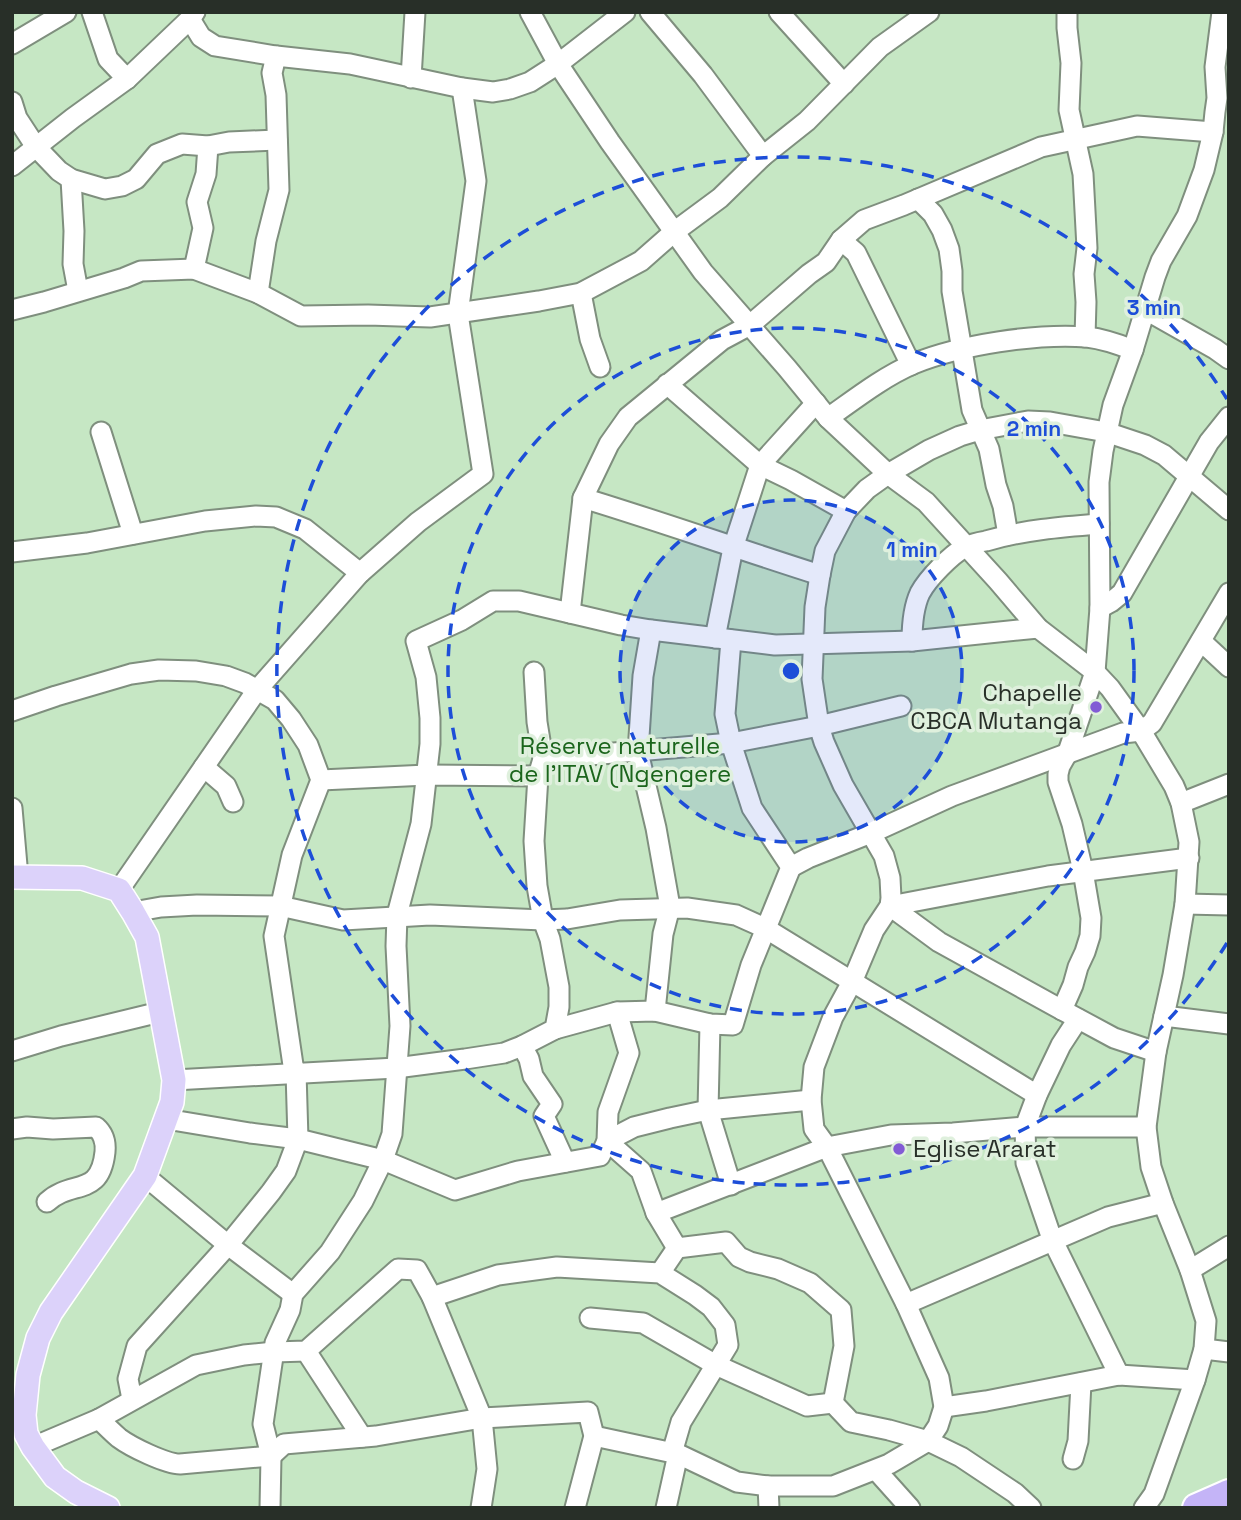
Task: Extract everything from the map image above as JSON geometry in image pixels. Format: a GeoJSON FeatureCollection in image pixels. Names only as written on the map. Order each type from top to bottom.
{"type":"FeatureCollection","features":[{"type":"Feature","properties":{"kind":"highway"},"geometry":{"type":"LineString","coordinates":[[1197,1508],[1229,1494]]}},
{"type":"Feature","properties":{"kind":"main road"},"geometry":{"type":"LineString","coordinates":[[15,877],[82,878],[119,890],[147,937],[174,1080],[172,1102],[145,1176],[51,1312],[38,1338],[28,1375],[24,1415],[26,1434],[33,1447],[55,1477],[76,1492],[108,1508]]}},
{"type":"Feature","properties":{"kind":"street"},"geometry":{"type":"LineString","coordinates":[[12,44],[66,12]]}},
{"type":"Feature","properties":{"kind":"street"},"geometry":{"type":"LineString","coordinates":[[92,12],[107,59],[127,79]]}},
{"type":"Feature","properties":{"kind":"street"},"geometry":{"type":"LineString","coordinates":[[411,78],[415,12]]}},
{"type":"Feature","properties":{"kind":"street"},"geometry":{"type":"LineString","coordinates":[[530,12],[558,64],[703,272],[822,411],[888,474],[926,502],[1038,628],[1095,672],[1110,688],[1142,731],[1181,803],[1188,833],[1189,858],[1185,904],[1156,1052],[1146,1127],[1152,1167],[1163,1203],[1190,1270],[1206,1321],[1205,1349],[1154,1494],[1144,1508]]}},
{"type":"Feature","properties":{"kind":"street"},"geometry":{"type":"LineString","coordinates":[[12,166],[127,79],[192,16],[201,37],[215,46],[350,64],[493,92],[530,82],[558,64],[625,12]]}},
{"type":"Feature","properties":{"kind":"street"},"geometry":{"type":"LineString","coordinates":[[650,12],[703,75],[763,156]]}},
{"type":"Feature","properties":{"kind":"street"},"geometry":{"type":"LineString","coordinates":[[779,12],[844,84]]}},
{"type":"Feature","properties":{"kind":"street"},"geometry":{"type":"LineString","coordinates":[[1067,12],[1071,63],[1069,110],[1083,174],[1087,248],[1084,274],[1085,337]]}},
{"type":"Feature","properties":{"kind":"street"},"geometry":{"type":"LineString","coordinates":[[1119,1375],[1052,1240],[1026,1163],[1025,1127],[1061,1045],[1070,1014],[1073,985],[1090,936],[1091,918],[1083,871],[1072,824],[1058,782],[1060,766],[1068,752],[1095,672],[1100,608],[1100,482],[1106,432],[1155,277],[1161,261],[1187,216],[1219,122],[1215,67],[1222,12]]}},
{"type":"Feature","properties":{"kind":"street"},"geometry":{"type":"LineString","coordinates":[[1219,35],[1229,14]]}},
{"type":"Feature","properties":{"kind":"street"},"geometry":{"type":"LineString","coordinates":[[12,310],[141,271],[194,269],[258,293],[302,316],[430,317],[581,293],[641,261],[720,198],[763,156],[807,121],[880,47],[920,15]]}},
{"type":"Feature","properties":{"kind":"street"},"geometry":{"type":"LineString","coordinates":[[258,293],[266,241],[279,190],[276,95],[272,73],[276,56]]}},
{"type":"Feature","properties":{"kind":"street"},"geometry":{"type":"LineString","coordinates":[[119,890],[257,690],[360,573],[418,522],[483,474],[458,314],[477,180],[462,88]]}},
{"type":"Feature","properties":{"kind":"street"},"geometry":{"type":"LineString","coordinates":[[12,103],[17,118],[36,146],[59,171],[71,179],[105,189],[122,186],[136,179],[157,154],[182,144],[208,146],[229,142],[277,140]]}},
{"type":"Feature","properties":{"kind":"street"},"geometry":{"type":"LineString","coordinates":[[570,613],[583,498],[609,444],[628,417],[722,340],[750,325],[826,262],[841,240],[864,220],[1041,147],[1137,127],[1219,122]]}},
{"type":"Feature","properties":{"kind":"street"},"geometry":{"type":"LineString","coordinates":[[194,269],[203,228],[197,202],[206,174],[208,146]]}},
{"type":"Feature","properties":{"kind":"street"},"geometry":{"type":"LineString","coordinates":[[71,179],[73,264],[78,291]]}},
{"type":"Feature","properties":{"kind":"street"},"geometry":{"type":"LineString","coordinates":[[918,199],[933,214],[949,249],[952,291],[972,410],[989,449],[1009,535]]}},
{"type":"Feature","properties":{"kind":"street"},"geometry":{"type":"LineString","coordinates":[[841,240],[856,253],[911,365]]}},
{"type":"Feature","properties":{"kind":"street"},"geometry":{"type":"LineString","coordinates":[[581,293],[590,339],[600,367]]}},
{"type":"Feature","properties":{"kind":"street"},"geometry":{"type":"LineString","coordinates":[[1146,310],[1229,359]]}},
{"type":"Feature","properties":{"kind":"street"},"geometry":{"type":"LineString","coordinates":[[791,867],[752,808],[724,714],[723,638],[733,548],[760,465],[822,411],[911,365],[962,349],[1035,338],[1085,337],[1133,349]]}},
{"type":"Feature","properties":{"kind":"street"},"geometry":{"type":"LineString","coordinates":[[667,384],[760,465],[845,511]]}},
{"type":"Feature","properties":{"kind":"street"},"geometry":{"type":"LineString","coordinates":[[1100,608],[1122,593],[1209,442],[1229,417]]}},
{"type":"Feature","properties":{"kind":"street"},"geometry":{"type":"LineString","coordinates":[[594,1436],[675,1453],[737,1482],[768,1486],[833,1486],[876,1470],[928,1441],[938,1426],[944,1407],[939,1378],[906,1304],[827,1147],[814,1129],[811,1100],[814,1067],[833,1017],[852,982],[874,930],[890,906],[891,888],[888,867],[878,844],[843,785],[819,726],[812,679],[815,607],[820,575],[825,551],[845,511],[867,489],[929,450],[980,430],[1028,421],[1106,432],[1145,445],[1164,455],[1229,510]]}},
{"type":"Feature","properties":{"kind":"street"},"geometry":{"type":"LineString","coordinates":[[101,432],[133,534]]}},
{"type":"Feature","properties":{"kind":"street"},"geometry":{"type":"LineString","coordinates":[[583,498],[820,575]]}},
{"type":"Feature","properties":{"kind":"street"},"geometry":{"type":"LineString","coordinates":[[12,552],[87,543],[205,522],[257,516],[276,517],[305,529],[360,573]]}},
{"type":"Feature","properties":{"kind":"street"},"geometry":{"type":"LineString","coordinates":[[912,641],[914,614],[920,593],[945,563],[966,546],[1047,528],[1099,524]]}},
{"type":"Feature","properties":{"kind":"street"},"geometry":{"type":"LineString","coordinates":[[174,1080],[396,1068],[504,1053],[555,1029],[617,1012],[656,1011],[710,1024],[733,1025],[751,965],[791,867],[952,796],[1123,733],[1142,731],[1152,723],[1229,593]]}},
{"type":"Feature","properties":{"kind":"street"},"geometry":{"type":"LineString","coordinates":[[270,1508],[271,1456],[263,1424],[275,1343],[290,1310],[293,1294],[330,1252],[363,1201],[392,1134],[400,1026],[397,915],[421,824],[430,718],[426,677],[415,641],[463,620],[494,601],[519,601],[652,630],[775,645],[912,641],[1038,628]]}},
{"type":"Feature","properties":{"kind":"street"},"geometry":{"type":"LineString","coordinates":[[652,630],[643,676],[638,752],[656,828],[670,907],[663,934],[656,1011]]}},
{"type":"Feature","properties":{"kind":"street"},"geometry":{"type":"LineString","coordinates":[[1201,641],[1229,667]]}},
{"type":"Feature","properties":{"kind":"street"},"geometry":{"type":"LineString","coordinates":[[12,711],[131,674],[159,670],[196,671],[226,676],[275,700],[308,745],[321,780],[292,855],[274,936],[296,1072],[298,1139],[286,1171],[228,1245],[137,1346],[128,1379],[132,1399]]}},
{"type":"Feature","properties":{"kind":"street"},"geometry":{"type":"LineString","coordinates":[[534,672],[541,767],[534,841],[537,886],[559,987],[555,1029]]}},
{"type":"Feature","properties":{"kind":"street"},"geometry":{"type":"LineString","coordinates":[[321,780],[541,767],[638,752],[731,743],[819,726],[901,706]]}},
{"type":"Feature","properties":{"kind":"street"},"geometry":{"type":"LineString","coordinates":[[204,767],[226,786],[233,802]]}},
{"type":"Feature","properties":{"kind":"street"},"geometry":{"type":"LineString","coordinates":[[1181,803],[1229,784]]}},
{"type":"Feature","properties":{"kind":"street"},"geometry":{"type":"LineString","coordinates":[[12,808],[15,877]]}},
{"type":"Feature","properties":{"kind":"street"},"geometry":{"type":"LineString","coordinates":[[890,906],[1048,876],[1189,858]]}},
{"type":"Feature","properties":{"kind":"street"},"geometry":{"type":"LineString","coordinates":[[1185,904],[1229,905]]}},
{"type":"Feature","properties":{"kind":"street"},"geometry":{"type":"LineString","coordinates":[[133,912],[197,905],[280,906],[343,920],[397,915],[543,920],[621,910],[670,907],[708,909],[736,915],[765,928],[1037,1095]]}},
{"type":"Feature","properties":{"kind":"street"},"geometry":{"type":"LineString","coordinates":[[890,906],[939,942],[1070,1014],[1114,1038],[1156,1052]]}},
{"type":"Feature","properties":{"kind":"street"},"geometry":{"type":"LineString","coordinates":[[12,1051],[160,1012]]}},
{"type":"Feature","properties":{"kind":"street"},"geometry":{"type":"LineString","coordinates":[[166,1119],[298,1139],[383,1160],[455,1190],[518,1171],[600,1156],[607,1141],[608,1112],[629,1053],[617,1012]]}},
{"type":"Feature","properties":{"kind":"street"},"geometry":{"type":"LineString","coordinates":[[1164,1016],[1229,1024]]}},
{"type":"Feature","properties":{"kind":"street"},"geometry":{"type":"LineString","coordinates":[[710,1024],[708,1110],[731,1185]]}},
{"type":"Feature","properties":{"kind":"street"},"geometry":{"type":"LineString","coordinates":[[522,1046],[533,1076],[552,1104],[544,1116],[565,1162]]}},
{"type":"Feature","properties":{"kind":"street"},"geometry":{"type":"LineString","coordinates":[[607,1141],[634,1128],[708,1110],[811,1100]]}},
{"type":"Feature","properties":{"kind":"street"},"geometry":{"type":"LineString","coordinates":[[12,1129],[96,1127],[103,1133],[106,1147],[97,1178],[91,1184],[55,1195],[47,1202]]}},
{"type":"Feature","properties":{"kind":"street"},"geometry":{"type":"LineString","coordinates":[[656,1213],[827,1147],[891,1135],[1025,1127],[1146,1127]]}},
{"type":"Feature","properties":{"kind":"street"},"geometry":{"type":"LineString","coordinates":[[607,1141],[640,1171],[656,1213],[677,1248]]}},
{"type":"Feature","properties":{"kind":"street"},"geometry":{"type":"LineString","coordinates":[[145,1176],[228,1245],[293,1294]]}},
{"type":"Feature","properties":{"kind":"street"},"geometry":{"type":"LineString","coordinates":[[906,1304],[1108,1217],[1163,1203]]}},
{"type":"Feature","properties":{"kind":"street"},"geometry":{"type":"LineString","coordinates":[[660,1273],[677,1248],[726,1242],[739,1257],[778,1269],[810,1283],[841,1310],[844,1346],[833,1404]]}},
{"type":"Feature","properties":{"kind":"street"},"geometry":{"type":"LineString","coordinates":[[1190,1270],[1229,1246]]}},
{"type":"Feature","properties":{"kind":"street"},"geometry":{"type":"LineString","coordinates":[[432,1297],[498,1275],[557,1267],[660,1273],[712,1307],[725,1325],[727,1345],[681,1422],[666,1508]]}},
{"type":"Feature","properties":{"kind":"street"},"geometry":{"type":"LineString","coordinates":[[33,1447],[99,1419],[196,1365],[244,1355],[306,1351],[398,1269],[417,1269],[432,1297],[482,1418],[486,1469],[481,1508]]}},
{"type":"Feature","properties":{"kind":"street"},"geometry":{"type":"LineString","coordinates":[[590,1318],[643,1323],[716,1365],[807,1406],[833,1404],[851,1422],[928,1441],[991,1476],[1031,1508]]}},
{"type":"Feature","properties":{"kind":"street"},"geometry":{"type":"LineString","coordinates":[[1205,1349],[1229,1352]]}},
{"type":"Feature","properties":{"kind":"street"},"geometry":{"type":"LineString","coordinates":[[306,1351],[362,1437]]}},
{"type":"Feature","properties":{"kind":"street"},"geometry":{"type":"LineString","coordinates":[[944,1407],[1119,1375],[1195,1380]]}},
{"type":"Feature","properties":{"kind":"street"},"geometry":{"type":"LineString","coordinates":[[1073,1460],[1078,1441],[1081,1383]]}},
{"type":"Feature","properties":{"kind":"street"},"geometry":{"type":"LineString","coordinates":[[99,1419],[119,1438],[173,1464],[271,1456],[285,1444],[362,1437],[482,1418],[588,1412],[594,1436],[575,1508]]}},
{"type":"Feature","properties":{"kind":"street"},"geometry":{"type":"LineString","coordinates":[[876,1470],[910,1508]]}},
{"type":"Feature","properties":{"kind":"street"},"geometry":{"type":"LineString","coordinates":[[768,1486],[769,1508]]}},
{"type":"Feature","properties":{"kind":"green space","name":"Réserve naturelle de l'ITAV (Ngengere"},"geometry":{"type":"Polygon","coordinates":[[[12,12],[1229,12],[1229,1508],[12,1508],[12,12]]]}},
{"type":"Feature","properties":{"kind":"place","name":"Chapelle CBCA Mutanga"},"geometry":{"type":"Point","coordinates":[1096,707]}},
{"type":"Feature","properties":{"kind":"place","name":"Eglise Ararat"},"geometry":{"type":"Point","coordinates":[899,1149]}}]}
